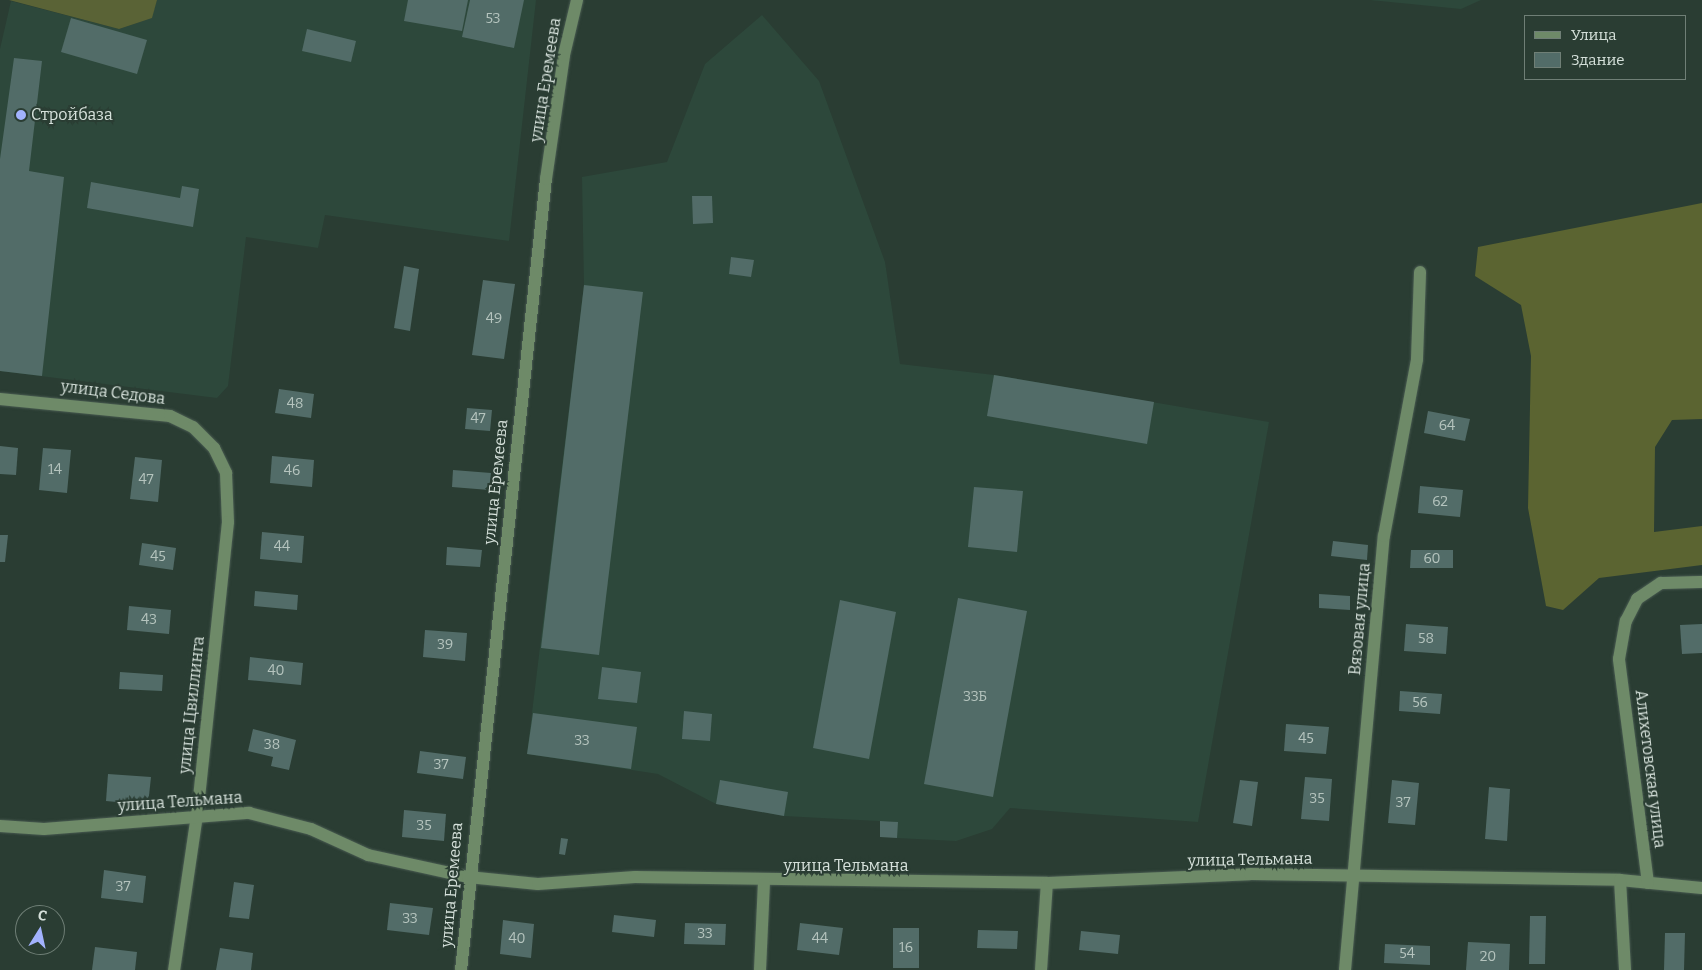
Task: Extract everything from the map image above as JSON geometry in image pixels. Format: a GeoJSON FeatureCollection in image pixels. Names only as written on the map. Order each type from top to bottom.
{"type":"FeatureCollection","features":[{"type":"Feature","properties":{"kind":"street","name":"улица Еремеева"},"geometry":{"type":"LineString","coordinates":[[461,970],[468,877],[546,179],[564,55],[577,0]]}},
{"type":"Feature","properties":{"kind":"street","name":"Вязовая улица"},"geometry":{"type":"LineString","coordinates":[[1345,970],[1384,536],[1417,359],[1420,272]]}},
{"type":"Feature","properties":{"kind":"street","name":"улица Седова"},"geometry":{"type":"LineString","coordinates":[[0,399],[170,416],[198,432],[214,448],[226,472]]}},
{"type":"Feature","properties":{"kind":"street","name":"улица Цвиллинга"},"geometry":{"type":"LineString","coordinates":[[174,970],[197,815],[228,522],[226,472]]}},
{"type":"Feature","properties":{"kind":"street","name":"Алихетовская улица"},"geometry":{"type":"LineString","coordinates":[[1648,883],[1619,659],[1626,621],[1637,599],[1661,583],[1702,582]]}},
{"type":"Feature","properties":{"kind":"street","name":"улица Тельмана"},"geometry":{"type":"LineString","coordinates":[[0,826],[44,829],[197,815],[249,814],[311,829],[368,855],[468,877],[538,884],[635,877],[764,882],[1047,883],[1250,874],[1620,880],[1702,888]]}},
{"type":"Feature","properties":{"kind":"street"},"geometry":{"type":"LineString","coordinates":[[1620,880],[1624,970]]}},
{"type":"Feature","properties":{"kind":"street"},"geometry":{"type":"LineString","coordinates":[[760,970],[764,882]]}},
{"type":"Feature","properties":{"kind":"street"},"geometry":{"type":"LineString","coordinates":[[1041,970],[1047,883]]}},
{"type":"Feature","properties":{"kind":"shaded area"},"geometry":{"type":"Polygon","coordinates":[[[157,0],[536,0],[509,241],[325,215],[318,248],[246,237],[228,386],[217,398],[0,371],[0,49],[11,1],[119,29],[151,18],[157,0]]]}},
{"type":"Feature","properties":{"kind":"shaded area"},"geometry":{"type":"Polygon","coordinates":[[[1370,0],[1481,0],[1461,9],[1370,0]]]}},
{"type":"Feature","properties":{"kind":"shaded area"},"geometry":{"type":"Polygon","coordinates":[[[762,15],[819,81],[885,262],[900,364],[994,375],[1269,422],[1198,822],[1010,808],[992,829],[956,841],[897,838],[897,822],[784,816],[716,804],[658,774],[527,754],[584,285],[582,177],[667,162],[705,64],[762,15]]]}},
{"type":"Feature","properties":{"kind":"green space"},"geometry":{"type":"Polygon","coordinates":[[[9,0],[157,0],[152,18],[119,29],[9,0]]]}},
{"type":"Feature","properties":{"kind":"green space"},"geometry":{"type":"Polygon","coordinates":[[[1702,203],[1702,419],[1672,420],[1655,447],[1654,532],[1702,526],[1702,565],[1599,578],[1563,610],[1546,606],[1528,508],[1531,356],[1521,305],[1475,276],[1478,247],[1702,203]]]}},
{"type":"Feature","properties":{"kind":"building"},"geometry":{"type":"Polygon","coordinates":[[[408,0],[468,0],[462,31],[404,21],[408,0]]]}},
{"type":"Feature","properties":{"kind":"building"},"geometry":{"type":"Polygon","coordinates":[[[470,0],[524,0],[514,48],[462,37],[470,0]]]}},
{"type":"Feature","properties":{"kind":"building"},"geometry":{"type":"Polygon","coordinates":[[[71,18],[147,40],[137,74],[61,52],[71,18]]]}},
{"type":"Feature","properties":{"kind":"building"},"geometry":{"type":"Polygon","coordinates":[[[307,29],[356,41],[351,62],[302,51],[307,29]]]}},
{"type":"Feature","properties":{"kind":"building"},"geometry":{"type":"Polygon","coordinates":[[[14,58],[42,61],[29,171],[64,177],[42,376],[0,371],[0,159],[14,58]]]}},
{"type":"Feature","properties":{"kind":"building"},"geometry":{"type":"Polygon","coordinates":[[[91,182],[180,198],[182,186],[199,189],[193,227],[87,208],[91,182]]]}},
{"type":"Feature","properties":{"kind":"building"},"geometry":{"type":"Polygon","coordinates":[[[692,196],[712,196],[713,223],[693,224],[692,196]]]}},
{"type":"Feature","properties":{"kind":"building"},"geometry":{"type":"Polygon","coordinates":[[[731,257],[754,260],[751,277],[729,274],[731,257]]]}},
{"type":"Feature","properties":{"kind":"building"},"geometry":{"type":"Polygon","coordinates":[[[404,266],[419,269],[410,331],[394,328],[404,266]]]}},
{"type":"Feature","properties":{"kind":"building"},"geometry":{"type":"Polygon","coordinates":[[[483,280],[515,284],[504,359],[472,355],[483,280]]]}},
{"type":"Feature","properties":{"kind":"building"},"geometry":{"type":"Polygon","coordinates":[[[584,285],[643,292],[599,655],[541,648],[584,285]]]}},
{"type":"Feature","properties":{"kind":"building"},"geometry":{"type":"Polygon","coordinates":[[[994,375],[1154,402],[1147,444],[987,416],[994,375]]]}},
{"type":"Feature","properties":{"kind":"building"},"geometry":{"type":"Polygon","coordinates":[[[279,389],[314,394],[311,418],[275,413],[279,389]]]}},
{"type":"Feature","properties":{"kind":"building"},"geometry":{"type":"Polygon","coordinates":[[[467,408],[492,410],[490,431],[465,429],[467,408]]]}},
{"type":"Feature","properties":{"kind":"building"},"geometry":{"type":"Polygon","coordinates":[[[1428,411],[1470,419],[1465,441],[1424,433],[1428,411]]]}},
{"type":"Feature","properties":{"kind":"building"},"geometry":{"type":"Polygon","coordinates":[[[0,446],[18,448],[16,475],[0,474],[0,446]]]}},
{"type":"Feature","properties":{"kind":"building"},"geometry":{"type":"Polygon","coordinates":[[[43,448],[71,450],[67,493],[39,490],[43,448]]]}},
{"type":"Feature","properties":{"kind":"building"},"geometry":{"type":"Polygon","coordinates":[[[272,456],[314,460],[312,487],[270,483],[272,456]]]}},
{"type":"Feature","properties":{"kind":"building"},"geometry":{"type":"Polygon","coordinates":[[[135,457],[162,460],[158,502],[130,499],[135,457]]]}},
{"type":"Feature","properties":{"kind":"building"},"geometry":{"type":"Polygon","coordinates":[[[453,470],[491,473],[489,490],[452,487],[453,470]]]}},
{"type":"Feature","properties":{"kind":"building"},"geometry":{"type":"Polygon","coordinates":[[[1420,486],[1463,490],[1460,517],[1418,513],[1420,486]]]}},
{"type":"Feature","properties":{"kind":"building"},"geometry":{"type":"Polygon","coordinates":[[[974,487],[1023,491],[1017,552],[968,547],[974,487]]]}},
{"type":"Feature","properties":{"kind":"building"},"geometry":{"type":"Polygon","coordinates":[[[262,532],[304,536],[302,563],[260,559],[262,532]]]}},
{"type":"Feature","properties":{"kind":"building"},"geometry":{"type":"Polygon","coordinates":[[[0,535],[8,535],[5,562],[0,562],[0,535]]]}},
{"type":"Feature","properties":{"kind":"building"},"geometry":{"type":"Polygon","coordinates":[[[1333,541],[1368,545],[1367,560],[1331,556],[1333,541]]]}},
{"type":"Feature","properties":{"kind":"building"},"geometry":{"type":"Polygon","coordinates":[[[142,543],[176,548],[173,570],[139,565],[142,543]]]}},
{"type":"Feature","properties":{"kind":"building"},"geometry":{"type":"Polygon","coordinates":[[[447,547],[482,550],[480,567],[446,565],[447,547]]]}},
{"type":"Feature","properties":{"kind":"building"},"geometry":{"type":"Polygon","coordinates":[[[1411,550],[1453,550],[1453,568],[1410,568],[1411,550]]]}},
{"type":"Feature","properties":{"kind":"building"},"geometry":{"type":"Polygon","coordinates":[[[255,591],[298,595],[297,610],[254,606],[255,591]]]}},
{"type":"Feature","properties":{"kind":"building"},"geometry":{"type":"Polygon","coordinates":[[[1319,594],[1350,596],[1350,610],[1319,608],[1319,594]]]}},
{"type":"Feature","properties":{"kind":"building"},"geometry":{"type":"Polygon","coordinates":[[[958,598],[1027,611],[993,797],[924,784],[958,598]]]}},
{"type":"Feature","properties":{"kind":"building"},"geometry":{"type":"Polygon","coordinates":[[[840,600],[896,612],[869,759],[813,748],[840,600]]]}},
{"type":"Feature","properties":{"kind":"building"},"geometry":{"type":"Polygon","coordinates":[[[129,606],[171,610],[169,634],[127,630],[129,606]]]}},
{"type":"Feature","properties":{"kind":"building"},"geometry":{"type":"Polygon","coordinates":[[[1406,624],[1448,627],[1446,654],[1404,651],[1406,624]]]}},
{"type":"Feature","properties":{"kind":"building"},"geometry":{"type":"Polygon","coordinates":[[[1702,624],[1702,653],[1682,654],[1680,625],[1702,624]]]}},
{"type":"Feature","properties":{"kind":"building"},"geometry":{"type":"Polygon","coordinates":[[[425,630],[467,633],[465,661],[423,657],[425,630]]]}},
{"type":"Feature","properties":{"kind":"building"},"geometry":{"type":"Polygon","coordinates":[[[250,657],[303,663],[301,685],[248,680],[250,657]]]}},
{"type":"Feature","properties":{"kind":"building"},"geometry":{"type":"Polygon","coordinates":[[[602,667],[641,672],[637,703],[598,699],[602,667]]]}},
{"type":"Feature","properties":{"kind":"building"},"geometry":{"type":"Polygon","coordinates":[[[120,672],[163,675],[162,691],[119,689],[120,672]]]}},
{"type":"Feature","properties":{"kind":"building"},"geometry":{"type":"Polygon","coordinates":[[[1400,691],[1442,694],[1440,714],[1399,711],[1400,691]]]}},
{"type":"Feature","properties":{"kind":"building"},"geometry":{"type":"Polygon","coordinates":[[[684,711],[712,714],[710,741],[682,739],[684,711]]]}},
{"type":"Feature","properties":{"kind":"building"},"geometry":{"type":"Polygon","coordinates":[[[533,713],[637,727],[631,769],[527,754],[533,713]]]}},
{"type":"Feature","properties":{"kind":"building"},"geometry":{"type":"Polygon","coordinates":[[[1286,724],[1329,727],[1326,754],[1284,751],[1286,724]]]}},
{"type":"Feature","properties":{"kind":"building"},"geometry":{"type":"Polygon","coordinates":[[[253,729],[296,740],[289,770],[271,766],[273,757],[248,751],[253,729]]]}},
{"type":"Feature","properties":{"kind":"building"},"geometry":{"type":"Polygon","coordinates":[[[420,751],[466,757],[463,779],[417,773],[420,751]]]}},
{"type":"Feature","properties":{"kind":"building"},"geometry":{"type":"Polygon","coordinates":[[[108,774],[151,777],[148,805],[106,801],[108,774]]]}},
{"type":"Feature","properties":{"kind":"building"},"geometry":{"type":"Polygon","coordinates":[[[1305,777],[1332,779],[1329,821],[1301,819],[1305,777]]]}},
{"type":"Feature","properties":{"kind":"building"},"geometry":{"type":"Polygon","coordinates":[[[720,780],[788,792],[784,816],[716,804],[720,780]]]}},
{"type":"Feature","properties":{"kind":"building"},"geometry":{"type":"Polygon","coordinates":[[[1240,780],[1258,782],[1252,826],[1233,823],[1240,780]]]}},
{"type":"Feature","properties":{"kind":"building"},"geometry":{"type":"Polygon","coordinates":[[[1392,780],[1419,783],[1415,825],[1388,823],[1392,780]]]}},
{"type":"Feature","properties":{"kind":"building"},"geometry":{"type":"Polygon","coordinates":[[[1489,787],[1510,789],[1507,841],[1485,839],[1489,787]]]}},
{"type":"Feature","properties":{"kind":"building"},"geometry":{"type":"Polygon","coordinates":[[[404,810],[446,814],[444,841],[402,837],[404,810]]]}},
{"type":"Feature","properties":{"kind":"building"},"geometry":{"type":"Polygon","coordinates":[[[880,821],[898,822],[897,838],[880,837],[880,821]]]}},
{"type":"Feature","properties":{"kind":"building"},"geometry":{"type":"Polygon","coordinates":[[[561,838],[568,839],[565,855],[559,854],[561,838]]]}},
{"type":"Feature","properties":{"kind":"building"},"geometry":{"type":"Polygon","coordinates":[[[104,870],[146,876],[143,903],[101,898],[104,870]]]}},
{"type":"Feature","properties":{"kind":"building"},"geometry":{"type":"Polygon","coordinates":[[[234,882],[254,885],[249,919],[229,917],[234,882]]]}},
{"type":"Feature","properties":{"kind":"building"},"geometry":{"type":"Polygon","coordinates":[[[390,903],[433,908],[429,935],[387,930],[390,903]]]}},
{"type":"Feature","properties":{"kind":"building"},"geometry":{"type":"Polygon","coordinates":[[[614,915],[656,920],[654,937],[612,932],[614,915]]]}},
{"type":"Feature","properties":{"kind":"building"},"geometry":{"type":"Polygon","coordinates":[[[1530,916],[1546,916],[1545,964],[1529,964],[1530,916]]]}},
{"type":"Feature","properties":{"kind":"building"},"geometry":{"type":"Polygon","coordinates":[[[503,920],[534,924],[531,958],[500,954],[503,920]]]}},
{"type":"Feature","properties":{"kind":"building"},"geometry":{"type":"Polygon","coordinates":[[[685,923],[726,924],[725,945],[684,944],[685,923]]]}},
{"type":"Feature","properties":{"kind":"building"},"geometry":{"type":"Polygon","coordinates":[[[800,923],[843,928],[839,955],[797,950],[800,923]]]}},
{"type":"Feature","properties":{"kind":"building"},"geometry":{"type":"Polygon","coordinates":[[[893,928],[919,928],[919,968],[893,968],[893,928]]]}},
{"type":"Feature","properties":{"kind":"building"},"geometry":{"type":"Polygon","coordinates":[[[978,930],[1018,931],[1017,949],[977,948],[978,930]]]}},
{"type":"Feature","properties":{"kind":"building"},"geometry":{"type":"Polygon","coordinates":[[[1081,931],[1120,935],[1118,954],[1079,950],[1081,931]]]}},
{"type":"Feature","properties":{"kind":"building"},"geometry":{"type":"Polygon","coordinates":[[[1665,933],[1685,933],[1684,970],[1664,970],[1665,933]]]}},
{"type":"Feature","properties":{"kind":"building"},"geometry":{"type":"Polygon","coordinates":[[[1468,942],[1510,944],[1509,970],[1466,970],[1468,942]]]}},
{"type":"Feature","properties":{"kind":"building"},"geometry":{"type":"Polygon","coordinates":[[[1385,944],[1430,946],[1430,965],[1384,963],[1385,944]]]}},
{"type":"Feature","properties":{"kind":"building"},"geometry":{"type":"Polygon","coordinates":[[[95,947],[137,952],[135,970],[92,970],[95,947]]]}},
{"type":"Feature","properties":{"kind":"building"},"geometry":{"type":"Polygon","coordinates":[[[220,948],[253,953],[251,970],[216,970],[220,948]]]}},
{"type":"Feature","properties":{"kind":"place","name":"Стройбаза"},"geometry":{"type":"Point","coordinates":[21,115]}}]}
